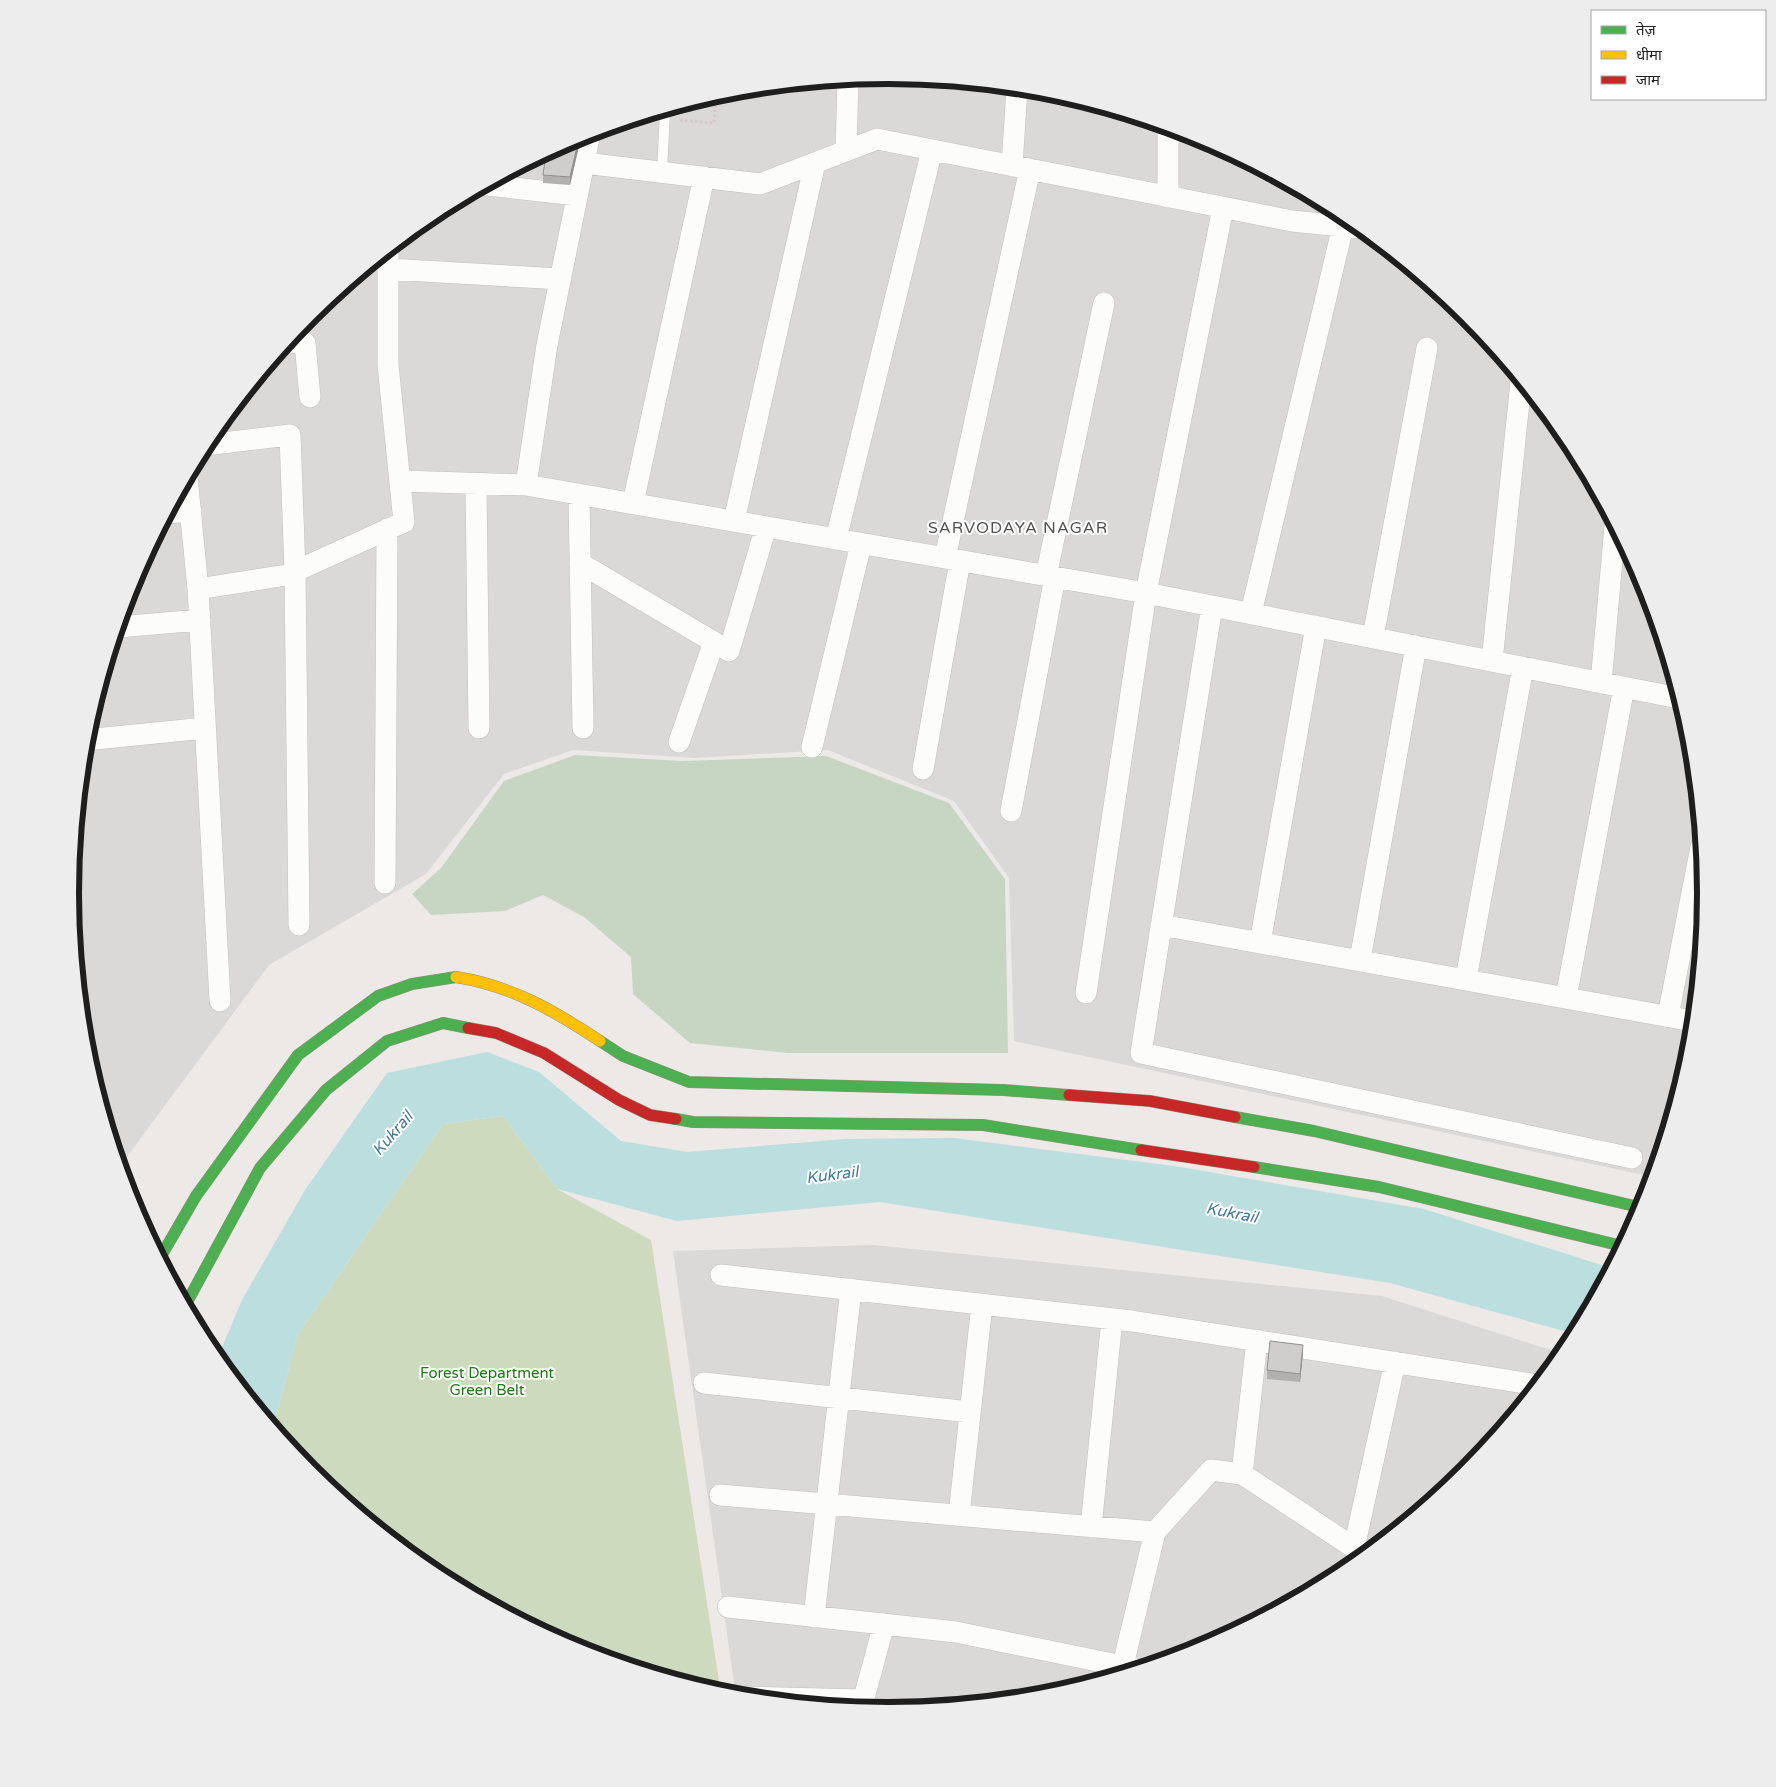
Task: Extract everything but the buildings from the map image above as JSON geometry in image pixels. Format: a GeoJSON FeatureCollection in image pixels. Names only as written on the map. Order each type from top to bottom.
{"type":"FeatureCollection","features":[{"type":"Feature","properties":{"kind":"street"},"geometry":{"type":"LineString","coordinates":[[846,151],[848,86]]}},
{"type":"Feature","properties":{"kind":"street"},"geometry":{"type":"LineString","coordinates":[[923,769],[953,559],[1021,168],[1017,95]]}},
{"type":"Feature","properties":{"kind":"street"},"geometry":{"type":"LineString","coordinates":[[1168,135],[1168,197]]}},
{"type":"Feature","properties":{"kind":"street"},"geometry":{"type":"LineString","coordinates":[[584,163],[760,184],[877,139],[1292,221],[1340,223]]}},
{"type":"Feature","properties":{"kind":"street"},"geometry":{"type":"LineString","coordinates":[[526,485],[547,345],[588,142]]}},
{"type":"Feature","properties":{"kind":"street"},"geometry":{"type":"LineString","coordinates":[[836,539],[932,150]]}},
{"type":"Feature","properties":{"kind":"street"},"geometry":{"type":"LineString","coordinates":[[734,521],[815,163]]}},
{"type":"Feature","properties":{"kind":"street"},"geometry":{"type":"LineString","coordinates":[[633,504],[704,177]]}},
{"type":"Feature","properties":{"kind":"street"},"geometry":{"type":"LineString","coordinates":[[496,186],[578,195]]}},
{"type":"Feature","properties":{"kind":"street"},"geometry":{"type":"LineString","coordinates":[[1086,993],[1146,593],[1223,208]]}},
{"type":"Feature","properties":{"kind":"street"},"geometry":{"type":"LineString","coordinates":[[1251,613],[1348,228]]}},
{"type":"Feature","properties":{"kind":"street"},"geometry":{"type":"LineString","coordinates":[[198,589],[287,574],[404,522],[388,365],[388,260],[561,279]]}},
{"type":"Feature","properties":{"kind":"street"},"geometry":{"type":"LineString","coordinates":[[1010,811],[1050,576],[1104,303]]}},
{"type":"Feature","properties":{"kind":"street"},"geometry":{"type":"LineString","coordinates":[[297,342],[305,342],[310,397]]}},
{"type":"Feature","properties":{"kind":"street"},"geometry":{"type":"LineString","coordinates":[[1373,638],[1427,348]]}},
{"type":"Feature","properties":{"kind":"street"},"geometry":{"type":"LineString","coordinates":[[1492,661],[1520,389]]}},
{"type":"Feature","properties":{"kind":"street"},"geometry":{"type":"LineString","coordinates":[[215,444],[290,435],[295,571],[299,925]]}},
{"type":"Feature","properties":{"kind":"street"},"geometry":{"type":"LineString","coordinates":[[400,481],[526,485],[1146,593],[1673,697]]}},
{"type":"Feature","properties":{"kind":"street"},"geometry":{"type":"LineString","coordinates":[[476,484],[479,728]]}},
{"type":"Feature","properties":{"kind":"street"},"geometry":{"type":"LineString","coordinates":[[188,488],[200,620],[220,1001]]}},
{"type":"Feature","properties":{"kind":"street"},"geometry":{"type":"LineString","coordinates":[[578,494],[583,728]]}},
{"type":"Feature","properties":{"kind":"street"},"geometry":{"type":"LineString","coordinates":[[175,512],[190,511]]}},
{"type":"Feature","properties":{"kind":"street"},"geometry":{"type":"LineString","coordinates":[[580,563],[729,650],[766,527]]}},
{"type":"Feature","properties":{"kind":"street"},"geometry":{"type":"LineString","coordinates":[[385,883],[387,529]]}},
{"type":"Feature","properties":{"kind":"street"},"geometry":{"type":"LineString","coordinates":[[1601,683],[1614,536]]}},
{"type":"Feature","properties":{"kind":"street"},"geometry":{"type":"LineString","coordinates":[[812,747],[861,544]]}},
{"type":"Feature","properties":{"kind":"street"},"geometry":{"type":"LineString","coordinates":[[1212,606],[1141,1053],[1632,1158]]}},
{"type":"Feature","properties":{"kind":"street"},"geometry":{"type":"LineString","coordinates":[[124,626],[200,620]]}},
{"type":"Feature","properties":{"kind":"street"},"geometry":{"type":"LineString","coordinates":[[1260,943],[1316,626]]}},
{"type":"Feature","properties":{"kind":"street"},"geometry":{"type":"LineString","coordinates":[[679,742],[714,642]]}},
{"type":"Feature","properties":{"kind":"street"},"geometry":{"type":"LineString","coordinates":[[1360,960],[1416,646]]}},
{"type":"Feature","properties":{"kind":"street"},"geometry":{"type":"LineString","coordinates":[[1466,980],[1523,668]]}},
{"type":"Feature","properties":{"kind":"street"},"geometry":{"type":"LineString","coordinates":[[1566,998],[1624,687]]}},
{"type":"Feature","properties":{"kind":"street"},"geometry":{"type":"LineString","coordinates":[[94,739],[206,728]]}},
{"type":"Feature","properties":{"kind":"street"},"geometry":{"type":"LineString","coordinates":[[1668,1016],[1697,869]]}},
{"type":"Feature","properties":{"kind":"street"},"geometry":{"type":"LineString","coordinates":[[1162,925],[1687,1020]]}},
{"type":"Feature","properties":{"kind":"street"},"geometry":{"type":"LineString","coordinates":[[163,1253],[196,1196],[298,1055],[378,996],[412,984],[452,976],[511,990],[568,1020],[623,1056],[689,1082],[1003,1090],[1150,1101],[1314,1131],[1635,1206]]}},
{"type":"Feature","properties":{"kind":"street"},"geometry":{"type":"LineString","coordinates":[[188,1300],[260,1168],[326,1090],[387,1040],[444,1023],[496,1033],[544,1053],[619,1100],[650,1115],[694,1122],[983,1124],[1379,1187],[1617,1245]]}},
{"type":"Feature","properties":{"kind":"street"},"geometry":{"type":"LineString","coordinates":[[721,1274],[1112,1319],[1395,1362],[1528,1388]]}},
{"type":"Feature","properties":{"kind":"street"},"geometry":{"type":"LineString","coordinates":[[814,1617],[851,1289]]}},
{"type":"Feature","properties":{"kind":"street"},"geometry":{"type":"LineString","coordinates":[[959,1515],[982,1304]]}},
{"type":"Feature","properties":{"kind":"street"},"geometry":{"type":"LineString","coordinates":[[1091,1527],[1112,1319]]}},
{"type":"Feature","properties":{"kind":"street"},"geometry":{"type":"LineString","coordinates":[[1242,1474],[1257,1340]]}},
{"type":"Feature","properties":{"kind":"street"},"geometry":{"type":"LineString","coordinates":[[1360,1551],[1395,1362]]}},
{"type":"Feature","properties":{"kind":"street"},"geometry":{"type":"LineString","coordinates":[[704,1383],[970,1412]]}},
{"type":"Feature","properties":{"kind":"street"},"geometry":{"type":"LineString","coordinates":[[1130,1665],[1155,1532],[1211,1470],[1242,1474],[1360,1551]]}},
{"type":"Feature","properties":{"kind":"street"},"geometry":{"type":"LineString","coordinates":[[720,1494],[1155,1532]]}},
{"type":"Feature","properties":{"kind":"street"},"geometry":{"type":"LineString","coordinates":[[728,1607],[956,1632],[1127,1666]]}},
{"type":"Feature","properties":{"kind":"street"},"geometry":{"type":"LineString","coordinates":[[863,1702],[884,1624]]}},
{"type":"Feature","properties":{"kind":"lane"},"geometry":{"type":"LineString","coordinates":[[662,172],[664,116]]}},
{"type":"Feature","properties":{"kind":"path"},"geometry":{"type":"LineString","coordinates":[[667,115],[714,122],[715,103]]}},
{"type":"Feature","properties":{"kind":"shaded area"},"geometry":{"type":"Polygon","coordinates":[[[888,84],[994,91],[1046,100],[1148,127],[1198,146],[1246,168],[1293,193],[1381,251],[1422,285],[1460,321],[1530,401],[1561,444],[1589,489],[1614,536],[1636,584],[1670,684],[1682,736],[1696,841],[1696,946],[1690,999],[1682,1051],[1670,1103],[1646,1176],[1014,1041],[1009,878],[954,801],[828,750],[695,758],[573,750],[504,774],[426,874],[269,965],[124,1160],[106,1103],[94,1051],[80,946],[80,841],[86,788],[94,736],[106,684],[140,584],[162,536],[187,489],[215,444],[246,401],[280,360],[316,321],[354,285],[395,251],[483,193],[530,168],[578,146],[628,127],[730,100],[782,91],[835,86],[888,84]]]}},
{"type":"Feature","properties":{"kind":"shaded area"},"geometry":{"type":"Polygon","coordinates":[[[873,1245],[1382,1296],[1555,1351],[1530,1386],[1460,1466],[1422,1502],[1381,1536],[1293,1594],[1246,1619],[1198,1641],[1148,1660],[1097,1675],[1046,1687],[994,1696],[888,1703],[782,1696],[735,1688],[673,1251],[873,1245]]]}},
{"type":"Feature","properties":{"kind":"green space"},"geometry":{"type":"Polygon","coordinates":[[[575,755],[682,761],[826,756],[949,803],[1005,879],[1008,1053],[788,1053],[690,1043],[633,994],[631,957],[584,917],[543,895],[505,911],[431,915],[412,894],[441,868],[504,781],[575,755]]]}},
{"type":"Feature","properties":{"kind":"green space","name":"Forest Department Green Belt"},"geometry":{"type":"Polygon","coordinates":[[[503,1116],[557,1189],[651,1240],[720,1685],[628,1660],[578,1641],[530,1619],[483,1594],[395,1536],[354,1502],[316,1466],[275,1421],[298,1334],[443,1124],[503,1116]]]}},
{"type":"Feature","properties":{"kind":"water","name":"Kukrail"},"geometry":{"type":"Polygon","coordinates":[[[487,1052],[539,1072],[621,1141],[687,1152],[846,1139],[954,1138],[1174,1166],[1424,1209],[1606,1266],[1568,1332],[1390,1283],[880,1202],[677,1221],[557,1189],[503,1116],[443,1124],[298,1334],[275,1421],[221,1351],[242,1300],[305,1190],[387,1073],[487,1052]]]}},
{"type":"Feature","properties":{"kind":"traffic: fast"},"geometry":{"type":"LineString","coordinates":[[163,1253],[196,1196],[298,1055],[378,996],[412,984],[456,977]]}},
{"type":"Feature","properties":{"kind":"traffic: fast"},"geometry":{"type":"LineString","coordinates":[[188,1300],[260,1168],[326,1090],[387,1041],[443,1023],[468,1028]]}},
{"type":"Feature","properties":{"kind":"traffic: fast"},"geometry":{"type":"LineString","coordinates":[[600,1041],[623,1056],[689,1082],[1003,1090],[1069,1095]]}},
{"type":"Feature","properties":{"kind":"traffic: fast"},"geometry":{"type":"LineString","coordinates":[[1235,1117],[1314,1131],[1635,1206]]}},
{"type":"Feature","properties":{"kind":"traffic: fast"},"geometry":{"type":"LineString","coordinates":[[676,1119],[693,1122],[983,1125],[1141,1150]]}},
{"type":"Feature","properties":{"kind":"traffic: fast"},"geometry":{"type":"LineString","coordinates":[[1254,1167],[1379,1187],[1617,1245]]}},
{"type":"Feature","properties":{"kind":"traffic: slow"},"geometry":{"type":"LineString","coordinates":[[456,977],[496,986],[514,993],[566,1019],[600,1041]]}},
{"type":"Feature","properties":{"kind":"traffic: jam"},"geometry":{"type":"LineString","coordinates":[[468,1028],[496,1033],[544,1053],[619,1100],[650,1115],[676,1119]]}},
{"type":"Feature","properties":{"kind":"traffic: jam"},"geometry":{"type":"LineString","coordinates":[[1069,1095],[1150,1101],[1235,1117]]}},
{"type":"Feature","properties":{"kind":"traffic: jam"},"geometry":{"type":"LineString","coordinates":[[1141,1150],[1254,1167]]}},
{"type":"Feature","properties":{"kind":"district","name":"SARVODAYA NAGAR"},"geometry":{"type":"Point","coordinates":[1018,527]}}]}
